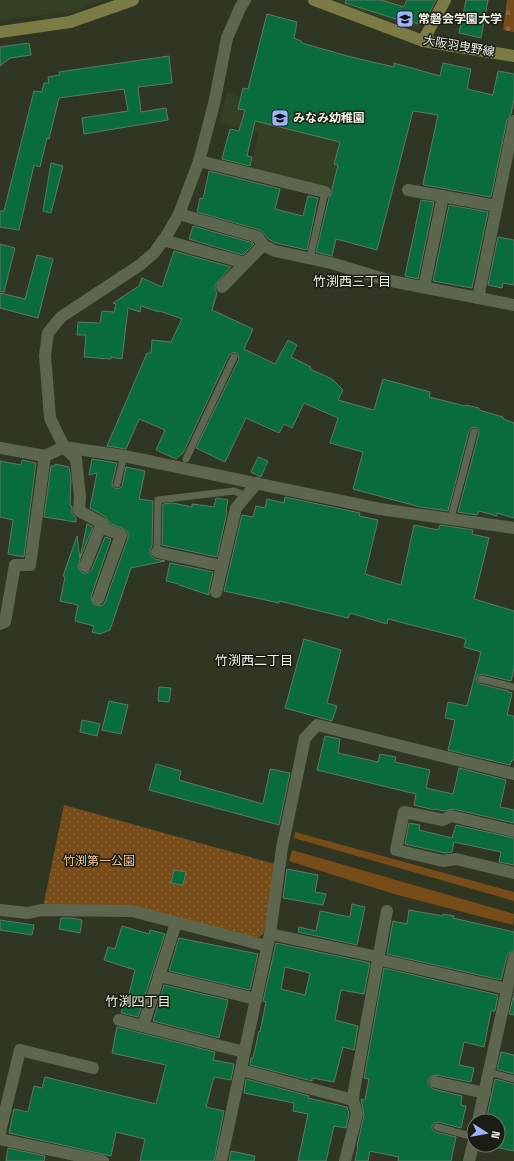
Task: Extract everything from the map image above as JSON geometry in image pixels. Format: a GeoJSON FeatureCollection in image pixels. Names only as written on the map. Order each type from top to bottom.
{"type":"FeatureCollection","features":[{"type":"Feature","properties":{"kind":"main road"},"geometry":{"type":"LineString","coordinates":[[0,32],[70,22],[133,0]]}},
{"type":"Feature","properties":{"kind":"main road","name":"大阪羽曳野線"},"geometry":{"type":"LineString","coordinates":[[314,0],[423,41],[514,56]]}},
{"type":"Feature","properties":{"kind":"main road"},"geometry":{"type":"LineString","coordinates":[[423,41],[445,0]]}},
{"type":"Feature","properties":{"kind":"street"},"geometry":{"type":"LineString","coordinates":[[85,566],[102,523],[79,511],[80,497],[76,459],[64,447],[50,418],[45,355],[48,333],[61,317],[140,265],[154,253],[164,240],[179,214],[199,161],[214,104],[227,38],[245,0]]}},
{"type":"Feature","properties":{"kind":"street"},"geometry":{"type":"LineString","coordinates":[[478,298],[514,121]]}},
{"type":"Feature","properties":{"kind":"street"},"geometry":{"type":"LineString","coordinates":[[199,161],[325,192]]}},
{"type":"Feature","properties":{"kind":"street"},"geometry":{"type":"LineString","coordinates":[[408,190],[497,206]]}},
{"type":"Feature","properties":{"kind":"street"},"geometry":{"type":"LineString","coordinates":[[424,287],[443,196]]}},
{"type":"Feature","properties":{"kind":"street"},"geometry":{"type":"LineString","coordinates":[[179,214],[258,237],[263,245],[274,250],[331,263],[391,281],[514,305]]}},
{"type":"Feature","properties":{"kind":"street"},"geometry":{"type":"LineString","coordinates":[[164,240],[245,263]]}},
{"type":"Feature","properties":{"kind":"street"},"geometry":{"type":"LineString","coordinates":[[222,287],[263,245]]}},
{"type":"Feature","properties":{"kind":"street"},"geometry":{"type":"LineString","coordinates":[[0,448],[45,456],[64,447],[124,456],[380,508],[514,528]]}},
{"type":"Feature","properties":{"kind":"street"},"geometry":{"type":"LineString","coordinates":[[0,624],[5,622],[15,565],[30,565],[45,456]]}},
{"type":"Feature","properties":{"kind":"street"},"geometry":{"type":"LineString","coordinates":[[216,592],[236,508],[256,483]]}},
{"type":"Feature","properties":{"kind":"street"},"geometry":{"type":"LineString","coordinates":[[98,599],[121,534],[100,527]]}},
{"type":"Feature","properties":{"kind":"street"},"geometry":{"type":"LineString","coordinates":[[157,552],[222,566]]}},
{"type":"Feature","properties":{"kind":"street"},"geometry":{"type":"LineString","coordinates":[[221,1161],[270,934],[282,848],[305,738],[317,725],[514,774]]}},
{"type":"Feature","properties":{"kind":"street"},"geometry":{"type":"LineString","coordinates":[[514,831],[451,816],[443,820],[404,812],[396,850],[443,861],[456,859],[514,872]]}},
{"type":"Feature","properties":{"kind":"street"},"geometry":{"type":"LineString","coordinates":[[0,910],[28,913],[41,910],[132,912],[267,946]]}},
{"type":"Feature","properties":{"kind":"street"},"geometry":{"type":"LineString","coordinates":[[345,1161],[357,1114],[353,1100],[354,1091],[386,911]]}},
{"type":"Feature","properties":{"kind":"street"},"geometry":{"type":"LineString","coordinates":[[143,1026],[176,923]]}},
{"type":"Feature","properties":{"kind":"street"},"geometry":{"type":"LineString","coordinates":[[270,934],[507,989]]}},
{"type":"Feature","properties":{"kind":"street"},"geometry":{"type":"LineString","coordinates":[[480,1113],[514,958]]}},
{"type":"Feature","properties":{"kind":"street"},"geometry":{"type":"LineString","coordinates":[[159,976],[256,999]]}},
{"type":"Feature","properties":{"kind":"street"},"geometry":{"type":"LineString","coordinates":[[119,1020],[244,1052]]}},
{"type":"Feature","properties":{"kind":"street"},"geometry":{"type":"LineString","coordinates":[[0,1132],[20,1050],[93,1068]]}},
{"type":"Feature","properties":{"kind":"street"},"geometry":{"type":"LineString","coordinates":[[241,1070],[353,1100]]}},
{"type":"Feature","properties":{"kind":"street"},"geometry":{"type":"LineString","coordinates":[[435,1082],[485,1093]]}},
{"type":"Feature","properties":{"kind":"street"},"geometry":{"type":"LineString","coordinates":[[0,1139],[52,1155],[103,1161]]}},
{"type":"Feature","properties":{"kind":"lane"},"geometry":{"type":"LineString","coordinates":[[310,258],[325,192]]}},
{"type":"Feature","properties":{"kind":"lane"},"geometry":{"type":"LineString","coordinates":[[186,459],[234,357]]}},
{"type":"Feature","properties":{"kind":"lane"},"geometry":{"type":"LineString","coordinates":[[451,518],[474,432]]}},
{"type":"Feature","properties":{"kind":"lane"},"geometry":{"type":"LineString","coordinates":[[117,484],[124,456]]}},
{"type":"Feature","properties":{"kind":"lane"},"geometry":{"type":"LineString","coordinates":[[157,552],[158,500],[234,491],[246,496]]}},
{"type":"Feature","properties":{"kind":"lane"},"geometry":{"type":"LineString","coordinates":[[481,679],[514,688]]}},
{"type":"Feature","properties":{"kind":"lane"},"geometry":{"type":"LineString","coordinates":[[489,1072],[514,1079]]}},
{"type":"Feature","properties":{"kind":"lane"},"geometry":{"type":"LineString","coordinates":[[437,1127],[466,1135]]}},
{"type":"Feature","properties":{"kind":"shaded area"},"geometry":{"type":"Polygon","coordinates":[[[0,0],[104,0],[74,12],[0,20],[0,0]]]}},
{"type":"Feature","properties":{"kind":"shaded area","name":"常磐会学園大学"},"geometry":{"type":"Polygon","coordinates":[[[334,0],[436,0],[419,30],[352,8],[334,0]]]}},
{"type":"Feature","properties":{"kind":"shaded area"},"geometry":{"type":"Polygon","coordinates":[[[227,92],[368,127],[351,194],[250,169],[259,133],[219,123],[227,92]]]}},
{"type":"Feature","properties":{"kind":"green space"},"geometry":{"type":"Polygon","coordinates":[[[507,0],[514,0],[514,32],[503,30],[507,0]]]}},
{"type":"Feature","properties":{"kind":"green space","name":"竹渕第一公園"},"geometry":{"type":"Polygon","coordinates":[[[64,805],[275,864],[264,933],[256,939],[132,906],[43,907],[64,805]]]}},
{"type":"Feature","properties":{"kind":"green space"},"geometry":{"type":"Polygon","coordinates":[[[295,832],[514,892],[514,901],[294,838],[295,832]]]}},
{"type":"Feature","properties":{"kind":"green space"},"geometry":{"type":"Polygon","coordinates":[[[292,850],[514,914],[513,925],[394,894],[289,861],[292,850]]]}},
{"type":"Feature","properties":{"kind":"building","name":"常磐会学園大学"},"geometry":{"type":"Polygon","coordinates":[[[346,0],[381,0],[404,7],[407,0],[436,0],[426,20],[419,24],[407,20],[406,22],[345,3],[346,0]]]}},
{"type":"Feature","properties":{"kind":"building"},"geometry":{"type":"Polygon","coordinates":[[[466,0],[488,0],[481,38],[459,33],[466,0]]]}},
{"type":"Feature","properties":{"kind":"building"},"geometry":{"type":"Polygon","coordinates":[[[267,14],[297,22],[294,38],[302,43],[351,57],[394,67],[394,63],[440,76],[443,63],[471,69],[467,89],[493,95],[498,71],[514,74],[514,99],[511,114],[507,120],[491,197],[423,184],[438,115],[413,111],[377,250],[336,239],[332,256],[316,252],[329,198],[332,193],[338,165],[334,164],[340,142],[255,121],[247,156],[252,157],[250,166],[222,159],[230,129],[239,131],[245,110],[238,109],[243,88],[248,89],[267,14]]]}},
{"type":"Feature","properties":{"kind":"building"},"geometry":{"type":"Polygon","coordinates":[[[29,43],[31,55],[10,58],[0,66],[0,47],[29,43]]]}},
{"type":"Feature","properties":{"kind":"building"},"geometry":{"type":"Polygon","coordinates":[[[169,56],[172,83],[138,87],[141,112],[166,108],[168,120],[84,134],[82,118],[128,111],[124,89],[59,98],[49,139],[47,138],[40,167],[34,165],[19,230],[0,227],[0,211],[4,211],[34,91],[42,92],[44,83],[49,83],[48,77],[60,75],[59,72],[169,56]]]}},
{"type":"Feature","properties":{"kind":"building"},"geometry":{"type":"Polygon","coordinates":[[[51,163],[63,166],[51,213],[43,211],[51,163]]]}},
{"type":"Feature","properties":{"kind":"building"},"geometry":{"type":"Polygon","coordinates":[[[209,171],[280,189],[275,209],[303,216],[308,196],[318,198],[307,250],[276,243],[268,239],[260,230],[197,212],[200,198],[203,199],[209,171]]]}},
{"type":"Feature","properties":{"kind":"building"},"geometry":{"type":"Polygon","coordinates":[[[421,200],[434,202],[418,279],[405,276],[421,200]]]}},
{"type":"Feature","properties":{"kind":"building"},"geometry":{"type":"Polygon","coordinates":[[[449,205],[488,212],[472,288],[433,281],[449,205]]]}},
{"type":"Feature","properties":{"kind":"building"},"geometry":{"type":"Polygon","coordinates":[[[193,226],[254,244],[243,255],[189,239],[193,226]]]}},
{"type":"Feature","properties":{"kind":"building"},"geometry":{"type":"Polygon","coordinates":[[[498,237],[514,240],[514,285],[503,283],[502,288],[488,285],[498,237]]]}},
{"type":"Feature","properties":{"kind":"building"},"geometry":{"type":"Polygon","coordinates":[[[0,244],[15,248],[4,292],[0,291],[0,244]]]}},
{"type":"Feature","properties":{"kind":"building"},"geometry":{"type":"Polygon","coordinates":[[[174,251],[231,267],[215,285],[217,293],[212,310],[253,329],[244,349],[275,364],[288,340],[297,345],[291,357],[311,367],[310,369],[332,379],[343,390],[338,400],[374,410],[383,379],[430,392],[429,397],[479,408],[479,410],[503,417],[503,419],[514,423],[514,518],[497,513],[497,516],[479,511],[477,515],[458,512],[479,433],[478,429],[475,427],[471,428],[469,431],[448,511],[420,507],[353,489],[363,452],[330,443],[338,418],[304,403],[292,428],[284,424],[279,433],[246,418],[225,462],[196,448],[239,359],[238,354],[234,352],[229,355],[183,453],[176,459],[156,450],[165,430],[139,419],[126,449],[107,446],[147,353],[151,353],[152,340],[171,342],[182,319],[141,306],[140,312],[128,308],[122,359],[111,357],[111,359],[84,357],[86,335],[77,335],[78,322],[100,323],[102,311],[114,312],[116,304],[113,303],[139,286],[142,278],[162,287],[174,251]]]}},
{"type":"Feature","properties":{"kind":"building"},"geometry":{"type":"Polygon","coordinates":[[[37,255],[53,259],[38,318],[0,308],[0,293],[25,299],[37,255]]]}},
{"type":"Feature","properties":{"kind":"building"},"geometry":{"type":"Polygon","coordinates":[[[258,457],[268,461],[261,477],[251,472],[258,457]]]}},
{"type":"Feature","properties":{"kind":"building"},"geometry":{"type":"Polygon","coordinates":[[[92,459],[117,463],[112,483],[113,487],[116,489],[122,486],[126,467],[145,471],[139,499],[153,501],[152,546],[150,554],[155,559],[165,561],[131,568],[110,630],[100,634],[92,632],[94,626],[75,621],[78,605],[60,601],[65,577],[63,576],[77,536],[80,559],[78,567],[82,573],[89,572],[92,569],[105,537],[111,539],[91,597],[93,604],[99,606],[103,605],[105,602],[128,538],[128,533],[126,530],[109,523],[106,517],[90,508],[97,473],[89,475],[92,459]]]}},
{"type":"Feature","properties":{"kind":"building"},"geometry":{"type":"Polygon","coordinates":[[[22,460],[36,463],[24,557],[8,554],[13,520],[0,517],[0,461],[21,465],[22,460]]]}},
{"type":"Feature","properties":{"kind":"building"},"geometry":{"type":"Polygon","coordinates":[[[55,464],[69,467],[71,480],[70,505],[72,506],[72,514],[76,518],[76,522],[44,517],[51,466],[55,466],[55,464]]]}},
{"type":"Feature","properties":{"kind":"building"},"geometry":{"type":"Polygon","coordinates":[[[285,497],[360,513],[359,516],[378,520],[365,574],[401,585],[414,525],[438,530],[440,525],[473,530],[472,534],[489,538],[474,599],[514,611],[514,668],[511,681],[482,674],[478,675],[476,680],[480,684],[512,693],[507,715],[514,716],[514,760],[512,760],[510,765],[448,750],[455,720],[445,718],[448,702],[467,706],[481,652],[464,647],[466,639],[388,619],[387,624],[350,613],[348,618],[279,601],[279,603],[224,591],[242,515],[253,517],[256,506],[265,508],[267,499],[284,503],[285,497]]]}},
{"type":"Feature","properties":{"kind":"building"},"geometry":{"type":"Polygon","coordinates":[[[216,498],[228,500],[227,512],[217,557],[162,545],[163,504],[173,503],[192,507],[192,504],[214,507],[216,498]]]}},
{"type":"Feature","properties":{"kind":"building"},"geometry":{"type":"Polygon","coordinates":[[[87,524],[93,527],[80,558],[87,524]]]}},
{"type":"Feature","properties":{"kind":"building"},"geometry":{"type":"Polygon","coordinates":[[[170,563],[213,572],[209,595],[166,581],[170,563]]]}},
{"type":"Feature","properties":{"kind":"building"},"geometry":{"type":"Polygon","coordinates":[[[304,639],[341,650],[327,703],[337,706],[332,721],[285,708],[304,639]]]}},
{"type":"Feature","properties":{"kind":"building"},"geometry":{"type":"Polygon","coordinates":[[[159,687],[171,688],[169,702],[158,701],[159,687]]]}},
{"type":"Feature","properties":{"kind":"building"},"geometry":{"type":"Polygon","coordinates":[[[109,701],[128,705],[121,734],[102,730],[109,701]]]}},
{"type":"Feature","properties":{"kind":"building"},"geometry":{"type":"Polygon","coordinates":[[[82,720],[100,724],[97,736],[80,732],[82,720]]]}},
{"type":"Feature","properties":{"kind":"building"},"geometry":{"type":"Polygon","coordinates":[[[325,736],[340,739],[338,753],[378,762],[380,754],[396,757],[395,762],[430,770],[426,788],[453,794],[459,768],[506,780],[500,807],[514,810],[514,823],[453,809],[444,811],[414,805],[416,794],[317,770],[325,736]]]}},
{"type":"Feature","properties":{"kind":"building"},"geometry":{"type":"Polygon","coordinates":[[[156,764],[181,771],[179,780],[263,804],[270,769],[290,773],[279,825],[149,790],[156,764]]]}},
{"type":"Feature","properties":{"kind":"building"},"geometry":{"type":"Polygon","coordinates":[[[409,823],[420,825],[419,830],[452,838],[456,825],[514,838],[514,865],[499,862],[501,852],[454,842],[452,852],[445,853],[405,844],[409,823]]]}},
{"type":"Feature","properties":{"kind":"building"},"geometry":{"type":"Polygon","coordinates":[[[287,869],[318,875],[315,892],[326,894],[323,905],[283,898],[287,869]]]}},
{"type":"Feature","properties":{"kind":"building"},"geometry":{"type":"Polygon","coordinates":[[[174,870],[186,872],[183,885],[171,883],[174,870]]]}},
{"type":"Feature","properties":{"kind":"building"},"geometry":{"type":"Polygon","coordinates":[[[352,904],[365,907],[357,945],[298,932],[299,927],[316,931],[320,911],[350,917],[352,904]]]}},
{"type":"Feature","properties":{"kind":"building"},"geometry":{"type":"Polygon","coordinates":[[[409,910],[443,916],[443,914],[454,916],[453,918],[514,932],[514,951],[509,953],[507,956],[501,980],[387,954],[393,921],[407,924],[409,910]]]}},
{"type":"Feature","properties":{"kind":"building"},"geometry":{"type":"Polygon","coordinates":[[[61,918],[82,920],[80,933],[59,929],[61,918]]]}},
{"type":"Feature","properties":{"kind":"building"},"geometry":{"type":"Polygon","coordinates":[[[0,920],[34,925],[32,935],[0,930],[0,920]]]}},
{"type":"Feature","properties":{"kind":"building"},"geometry":{"type":"Polygon","coordinates":[[[122,926],[149,934],[150,930],[165,934],[138,1017],[121,1013],[123,1006],[126,1006],[135,970],[104,960],[108,947],[115,949],[122,926]]]}},
{"type":"Feature","properties":{"kind":"building"},"geometry":{"type":"Polygon","coordinates":[[[179,938],[258,954],[250,990],[169,971],[179,938]]]}},
{"type":"Feature","properties":{"kind":"building"},"geometry":{"type":"Polygon","coordinates":[[[276,943],[370,963],[364,994],[341,990],[335,1020],[358,1026],[354,1050],[343,1047],[334,1082],[312,1078],[312,1081],[250,1065],[259,1031],[260,1032],[266,1002],[263,1001],[276,943]],[[285,967],[281,989],[305,995],[310,973],[285,967]]]}},
{"type":"Feature","properties":{"kind":"building"},"geometry":{"type":"Polygon","coordinates":[[[384,968],[498,995],[495,1011],[491,1011],[484,1047],[464,1042],[459,1065],[474,1068],[471,1082],[436,1075],[430,1077],[428,1080],[428,1085],[433,1089],[462,1096],[461,1105],[466,1106],[461,1128],[438,1122],[434,1123],[432,1126],[432,1129],[435,1132],[456,1137],[451,1161],[398,1161],[399,1157],[370,1151],[368,1161],[355,1161],[364,1115],[361,1099],[365,1100],[369,1079],[364,1078],[384,968]]]}},
{"type":"Feature","properties":{"kind":"building"},"geometry":{"type":"Polygon","coordinates":[[[164,985],[228,1000],[219,1038],[153,1021],[164,985]]]}},
{"type":"Feature","properties":{"kind":"building"},"geometry":{"type":"Polygon","coordinates":[[[514,993],[514,1015],[509,1014],[514,993]]]}},
{"type":"Feature","properties":{"kind":"building"},"geometry":{"type":"Polygon","coordinates":[[[117,1027],[215,1052],[213,1060],[234,1064],[231,1080],[214,1077],[206,1107],[224,1111],[214,1161],[140,1161],[145,1139],[116,1132],[111,1156],[9,1133],[14,1109],[28,1112],[34,1086],[42,1088],[45,1077],[156,1104],[166,1065],[112,1053],[117,1027]]]}},
{"type":"Feature","properties":{"kind":"building"},"geometry":{"type":"Polygon","coordinates":[[[501,1052],[514,1055],[514,1074],[497,1069],[501,1052]]]}},
{"type":"Feature","properties":{"kind":"building"},"geometry":{"type":"Polygon","coordinates":[[[246,1079],[309,1096],[308,1098],[347,1107],[349,1114],[346,1128],[334,1126],[326,1161],[298,1161],[308,1114],[293,1111],[294,1103],[244,1093],[246,1079]]]}},
{"type":"Feature","properties":{"kind":"building"},"geometry":{"type":"Polygon","coordinates":[[[495,1079],[514,1084],[514,1151],[506,1149],[506,1113],[488,1113],[495,1079]]]}},
{"type":"Feature","properties":{"kind":"building"},"geometry":{"type":"Polygon","coordinates":[[[8,1148],[45,1156],[44,1161],[6,1161],[8,1148]]]}},
{"type":"Feature","properties":{"kind":"building"},"geometry":{"type":"Polygon","coordinates":[[[231,1151],[255,1156],[254,1161],[229,1161],[231,1151]]]}},
{"type":"Feature","properties":{"kind":"place","name":"常磐会学園大学"},"geometry":{"type":"Point","coordinates":[405,19]}},
{"type":"Feature","properties":{"kind":"place","name":"みなみ幼稚園"},"geometry":{"type":"Point","coordinates":[280,118]}},
{"type":"Feature","properties":{"kind":"district","name":"竹渕西三丁目"},"geometry":{"type":"Point","coordinates":[352,281]}},
{"type":"Feature","properties":{"kind":"district","name":"竹渕西二丁目"},"geometry":{"type":"Point","coordinates":[254,660]}},
{"type":"Feature","properties":{"kind":"district","name":"竹渕四丁目"},"geometry":{"type":"Point","coordinates":[138,1001]}}]}
